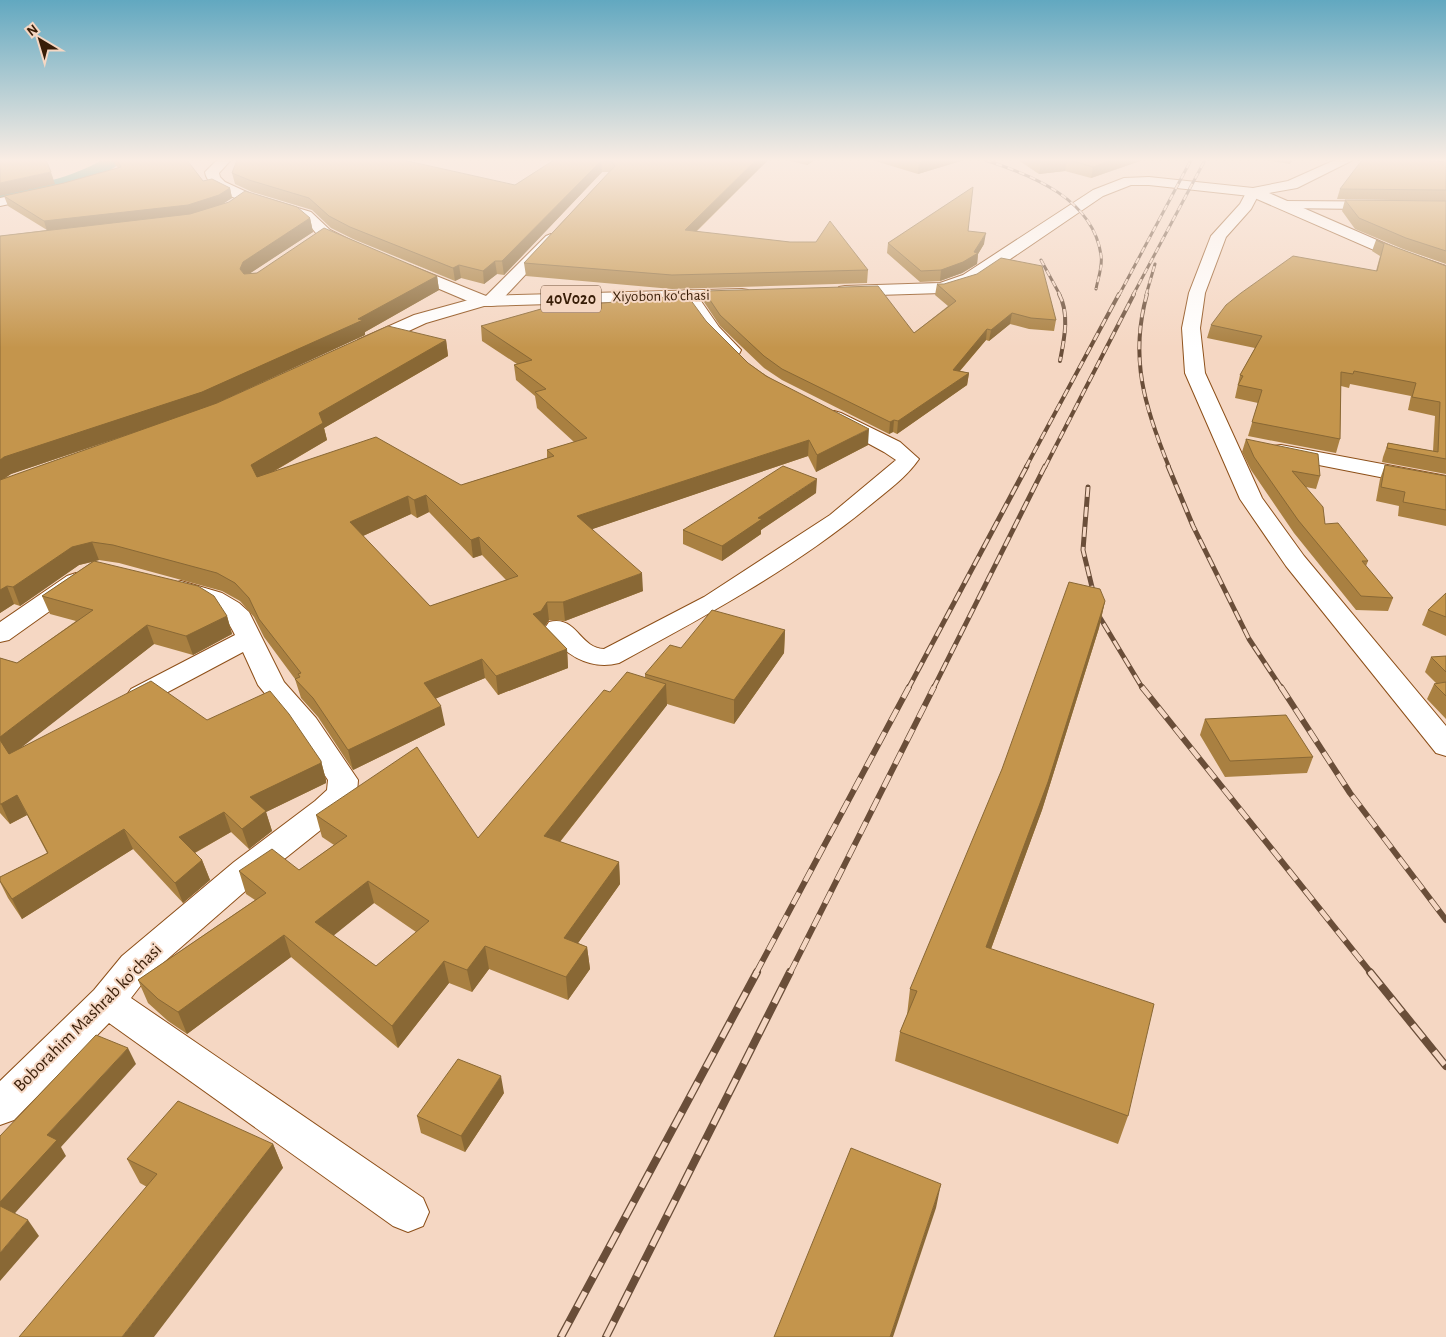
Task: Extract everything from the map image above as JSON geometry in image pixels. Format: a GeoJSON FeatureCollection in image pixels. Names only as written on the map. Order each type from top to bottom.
{"type":"FeatureCollection","features":[{"type":"Feature","properties":{"kind":"street"},"geometry":{"type":"LineString","coordinates":[[314,222],[325,233],[364,252]]}},
{"type":"Feature","properties":{"kind":"street"},"geometry":{"type":"LineString","coordinates":[[827,292],[942,288],[969,279],[1054,222]]}},
{"type":"Feature","properties":{"kind":"street"},"geometry":{"type":"LineString","coordinates":[[1231,222],[1219,236],[1197,293],[1191,328],[1195,373],[1245,444],[1252,499],[1296,561],[1446,746]]}},
{"type":"Feature","properties":{"kind":"street"},"geometry":{"type":"LineString","coordinates":[[1324,222],[1396,254],[1446,272]]}},
{"type":"Feature","properties":{"kind":"street"},"geometry":{"type":"LineString","coordinates":[[392,263],[487,301],[559,230]]}},
{"type":"Feature","properties":{"kind":"street"},"geometry":{"type":"LineString","coordinates":[[309,244],[325,233]]}},
{"type":"Feature","properties":{"kind":"street","name":"Xiyobon koʻchasi"},"geometry":{"type":"LineString","coordinates":[[348,352],[420,319],[487,301],[760,294]]}},
{"type":"Feature","properties":{"kind":"street"},"geometry":{"type":"LineString","coordinates":[[688,296],[712,331],[750,367]]}},
{"type":"Feature","properties":{"kind":"street"},"geometry":{"type":"LineString","coordinates":[[558,628],[584,654],[595,658],[609,657],[713,602],[823,530],[900,469],[908,459],[892,447],[816,408]]}},
{"type":"Feature","properties":{"kind":"street"},"geometry":{"type":"LineString","coordinates":[[1245,444],[1446,483]]}},
{"type":"Feature","properties":{"kind":"street"},"geometry":{"type":"LineString","coordinates":[[0,634],[89,572],[100,569]]}},
{"type":"Feature","properties":{"kind":"street","name":"Boborahim Mashrab koʻchasi"},"geometry":{"type":"LineString","coordinates":[[0,1107],[108,1001],[134,966],[246,871],[326,809],[342,793],[342,780],[306,725],[272,685],[240,618],[230,608],[213,598],[157,583]]}},
{"type":"Feature","properties":{"kind":"street"},"geometry":{"type":"LineString","coordinates":[[142,695],[248,638]]}},
{"type":"Feature","properties":{"kind":"street"},"geometry":{"type":"LineString","coordinates":[[108,1001],[408,1212]]}},
{"type":"Feature","properties":{"kind":"building"},"geometry":{"type":"Polygon","coordinates":[[[118,222],[303,222],[243,262],[240,269],[244,274],[257,273],[324,228],[437,276],[358,319],[363,320],[202,392],[4,457],[0,460],[0,236],[118,222]]]}},
{"type":"Feature","properties":{"kind":"building"},"geometry":{"type":"Polygon","coordinates":[[[341,222],[540,222],[502,261],[495,261],[483,271],[459,265],[453,268],[341,222]]]}},
{"type":"Feature","properties":{"kind":"building"},"geometry":{"type":"Polygon","coordinates":[[[562,222],[693,222],[685,230],[790,242],[816,242],[829,222],[831,222],[868,270],[672,275],[524,263],[562,222]]]}},
{"type":"Feature","properties":{"kind":"building"},"geometry":{"type":"Polygon","coordinates":[[[919,222],[969,222],[968,231],[986,233],[974,252],[978,253],[963,262],[941,270],[921,271],[888,243],[919,222]]]}},
{"type":"Feature","properties":{"kind":"building"},"geometry":{"type":"Polygon","coordinates":[[[1369,222],[1446,222],[1446,251],[1406,238],[1369,222]]]}},
{"type":"Feature","properties":{"kind":"building"},"geometry":{"type":"Polygon","coordinates":[[[1376,240],[1446,266],[1446,459],[1387,448],[1388,443],[1438,452],[1440,402],[1412,397],[1416,383],[1354,371],[1353,374],[1341,372],[1340,439],[1252,422],[1262,390],[1238,385],[1243,376],[1240,375],[1262,336],[1211,325],[1226,305],[1293,256],[1377,271],[1384,244],[1376,240]]]}},
{"type":"Feature","properties":{"kind":"building"},"geometry":{"type":"Polygon","coordinates":[[[1001,258],[1042,266],[1056,320],[1031,318],[1012,313],[991,330],[987,329],[953,370],[969,373],[898,421],[890,422],[782,369],[764,356],[720,315],[704,291],[878,286],[914,333],[956,301],[937,284],[944,284],[977,274],[1001,258]]]}},
{"type":"Feature","properties":{"kind":"building"},"geometry":{"type":"Polygon","coordinates":[[[687,295],[706,321],[748,363],[766,376],[869,429],[817,455],[809,440],[577,516],[642,573],[563,602],[547,602],[541,611],[533,614],[567,649],[496,676],[482,659],[424,683],[441,706],[348,750],[313,698],[295,679],[300,677],[298,674],[301,673],[259,619],[249,598],[235,583],[217,573],[113,545],[92,542],[72,547],[13,587],[7,586],[0,590],[0,480],[217,403],[388,326],[446,340],[319,413],[323,423],[251,465],[257,477],[376,437],[461,485],[554,456],[547,450],[587,438],[535,392],[546,389],[514,365],[532,360],[481,326],[541,309],[687,295]],[[426,495],[414,500],[408,496],[350,522],[430,606],[518,576],[479,537],[471,540],[426,495]]]}},
{"type":"Feature","properties":{"kind":"building"},"geometry":{"type":"Polygon","coordinates":[[[1246,439],[1318,454],[1320,476],[1292,471],[1323,507],[1325,524],[1338,523],[1368,561],[1362,561],[1393,598],[1361,596],[1298,520],[1254,457],[1246,439]]]}},
{"type":"Feature","properties":{"kind":"building"},"geometry":{"type":"Polygon","coordinates":[[[1385,465],[1446,476],[1446,510],[1403,502],[1405,492],[1381,487],[1385,465]]]}},
{"type":"Feature","properties":{"kind":"building"},"geometry":{"type":"Polygon","coordinates":[[[783,466],[817,479],[758,518],[762,519],[722,546],[683,530],[783,466]]]}},
{"type":"Feature","properties":{"kind":"building"},"geometry":{"type":"Polygon","coordinates":[[[94,561],[198,586],[214,596],[227,616],[186,636],[147,625],[0,737],[0,658],[17,663],[93,610],[42,596],[94,561]]]}},
{"type":"Feature","properties":{"kind":"building"},"geometry":{"type":"Polygon","coordinates":[[[1069,582],[1100,589],[1105,601],[1048,782],[986,947],[1154,1004],[1128,1116],[900,1032],[917,991],[910,989],[1002,769],[1069,582]]]}},
{"type":"Feature","properties":{"kind":"building"},"geometry":{"type":"Polygon","coordinates":[[[1446,593],[1446,617],[1428,610],[1446,593]]]}},
{"type":"Feature","properties":{"kind":"building"},"geometry":{"type":"Polygon","coordinates":[[[712,610],[785,630],[734,700],[645,674],[670,645],[681,648],[712,610]]]}},
{"type":"Feature","properties":{"kind":"building"},"geometry":{"type":"Polygon","coordinates":[[[1446,656],[1446,672],[1431,657],[1446,656]]]}},
{"type":"Feature","properties":{"kind":"building"},"geometry":{"type":"Polygon","coordinates":[[[627,672],[666,684],[544,836],[619,862],[564,938],[587,947],[566,977],[485,946],[467,970],[444,961],[392,1026],[284,935],[178,1012],[158,999],[138,980],[266,893],[239,871],[272,849],[299,870],[347,836],[316,815],[417,747],[478,838],[604,690],[610,692],[627,672]],[[368,881],[315,922],[376,966],[429,921],[368,881]]]}},
{"type":"Feature","properties":{"kind":"building"},"geometry":{"type":"Polygon","coordinates":[[[151,681],[207,720],[270,691],[289,714],[321,763],[250,797],[266,811],[242,829],[224,812],[179,837],[202,860],[175,883],[124,829],[12,899],[0,881],[0,877],[48,853],[17,795],[0,804],[0,740],[9,754],[151,681]]]}},
{"type":"Feature","properties":{"kind":"building"},"geometry":{"type":"Polygon","coordinates":[[[1446,682],[1446,696],[1434,684],[1446,682]]]}},
{"type":"Feature","properties":{"kind":"building"},"geometry":{"type":"Polygon","coordinates":[[[1286,715],[1313,757],[1230,761],[1205,719],[1286,715]]]}},
{"type":"Feature","properties":{"kind":"building"},"geometry":{"type":"Polygon","coordinates":[[[96,1035],[128,1048],[47,1135],[57,1140],[0,1202],[0,1136],[96,1035]]]}},
{"type":"Feature","properties":{"kind":"building"},"geometry":{"type":"Polygon","coordinates":[[[458,1059],[501,1076],[461,1136],[417,1116],[458,1059]]]}},
{"type":"Feature","properties":{"kind":"building"},"geometry":{"type":"Polygon","coordinates":[[[178,1101],[273,1144],[122,1337],[19,1337],[157,1174],[127,1159],[178,1101]]]}},
{"type":"Feature","properties":{"kind":"building"},"geometry":{"type":"Polygon","coordinates":[[[851,1148],[941,1184],[890,1337],[774,1337],[851,1148]]]}},
{"type":"Feature","properties":{"kind":"building"},"geometry":{"type":"Polygon","coordinates":[[[0,1206],[28,1220],[0,1253],[0,1206]]]}},
{"type":"Feature","properties":{"kind":"railway"},"geometry":{"type":"LineString","coordinates":[[1088,222],[1096,235],[1101,255],[1101,268],[1096,289]]}},
{"type":"Feature","properties":{"kind":"railway"},"geometry":{"type":"LineString","coordinates":[[1119,295],[1158,222]]}},
{"type":"Feature","properties":{"kind":"railway"},"geometry":{"type":"LineString","coordinates":[[1133,295],[1172,222]]}},
{"type":"Feature","properties":{"kind":"railway"},"geometry":{"type":"LineString","coordinates":[[1041,260],[1060,295]]}},
{"type":"Feature","properties":{"kind":"railway"},"geometry":{"type":"LineString","coordinates":[[1146,295],[1155,264]]}},
{"type":"Feature","properties":{"kind":"railway"},"geometry":{"type":"LineString","coordinates":[[1059,294],[1065,318],[1060,361]]}},
{"type":"Feature","properties":{"kind":"railway"},"geometry":{"type":"LineString","coordinates":[[1026,467],[1119,294]]}},
{"type":"Feature","properties":{"kind":"railway"},"geometry":{"type":"LineString","coordinates":[[1045,467],[1134,294]]}},
{"type":"Feature","properties":{"kind":"railway"},"geometry":{"type":"LineString","coordinates":[[1147,294],[1139,340],[1142,382],[1153,424],[1169,467]]}},
{"type":"Feature","properties":{"kind":"railway"},"geometry":{"type":"LineString","coordinates":[[908,689],[1027,466]]}},
{"type":"Feature","properties":{"kind":"railway"},"geometry":{"type":"LineString","coordinates":[[933,689],[1045,466]]}},
{"type":"Feature","properties":{"kind":"railway"},"geometry":{"type":"LineString","coordinates":[[1168,466],[1193,526],[1249,639],[1282,689]]}},
{"type":"Feature","properties":{"kind":"railway"},"geometry":{"type":"LineString","coordinates":[[1088,487],[1083,550],[1099,616],[1143,689]]}},
{"type":"Feature","properties":{"kind":"railway"},"geometry":{"type":"LineString","coordinates":[[756,973],[909,687]]}},
{"type":"Feature","properties":{"kind":"railway"},"geometry":{"type":"LineString","coordinates":[[790,973],[934,687]]}},
{"type":"Feature","properties":{"kind":"railway"},"geometry":{"type":"LineString","coordinates":[[1142,687],[1371,973]]}},
{"type":"Feature","properties":{"kind":"railway"},"geometry":{"type":"LineString","coordinates":[[1281,687],[1350,793],[1446,920]]}},
{"type":"Feature","properties":{"kind":"railway"},"geometry":{"type":"LineString","coordinates":[[561,1337],[757,972]]}},
{"type":"Feature","properties":{"kind":"railway"},"geometry":{"type":"LineString","coordinates":[[606,1337],[790,972]]}},
{"type":"Feature","properties":{"kind":"railway"},"geometry":{"type":"LineString","coordinates":[[1370,972],[1446,1066]]}}]}
